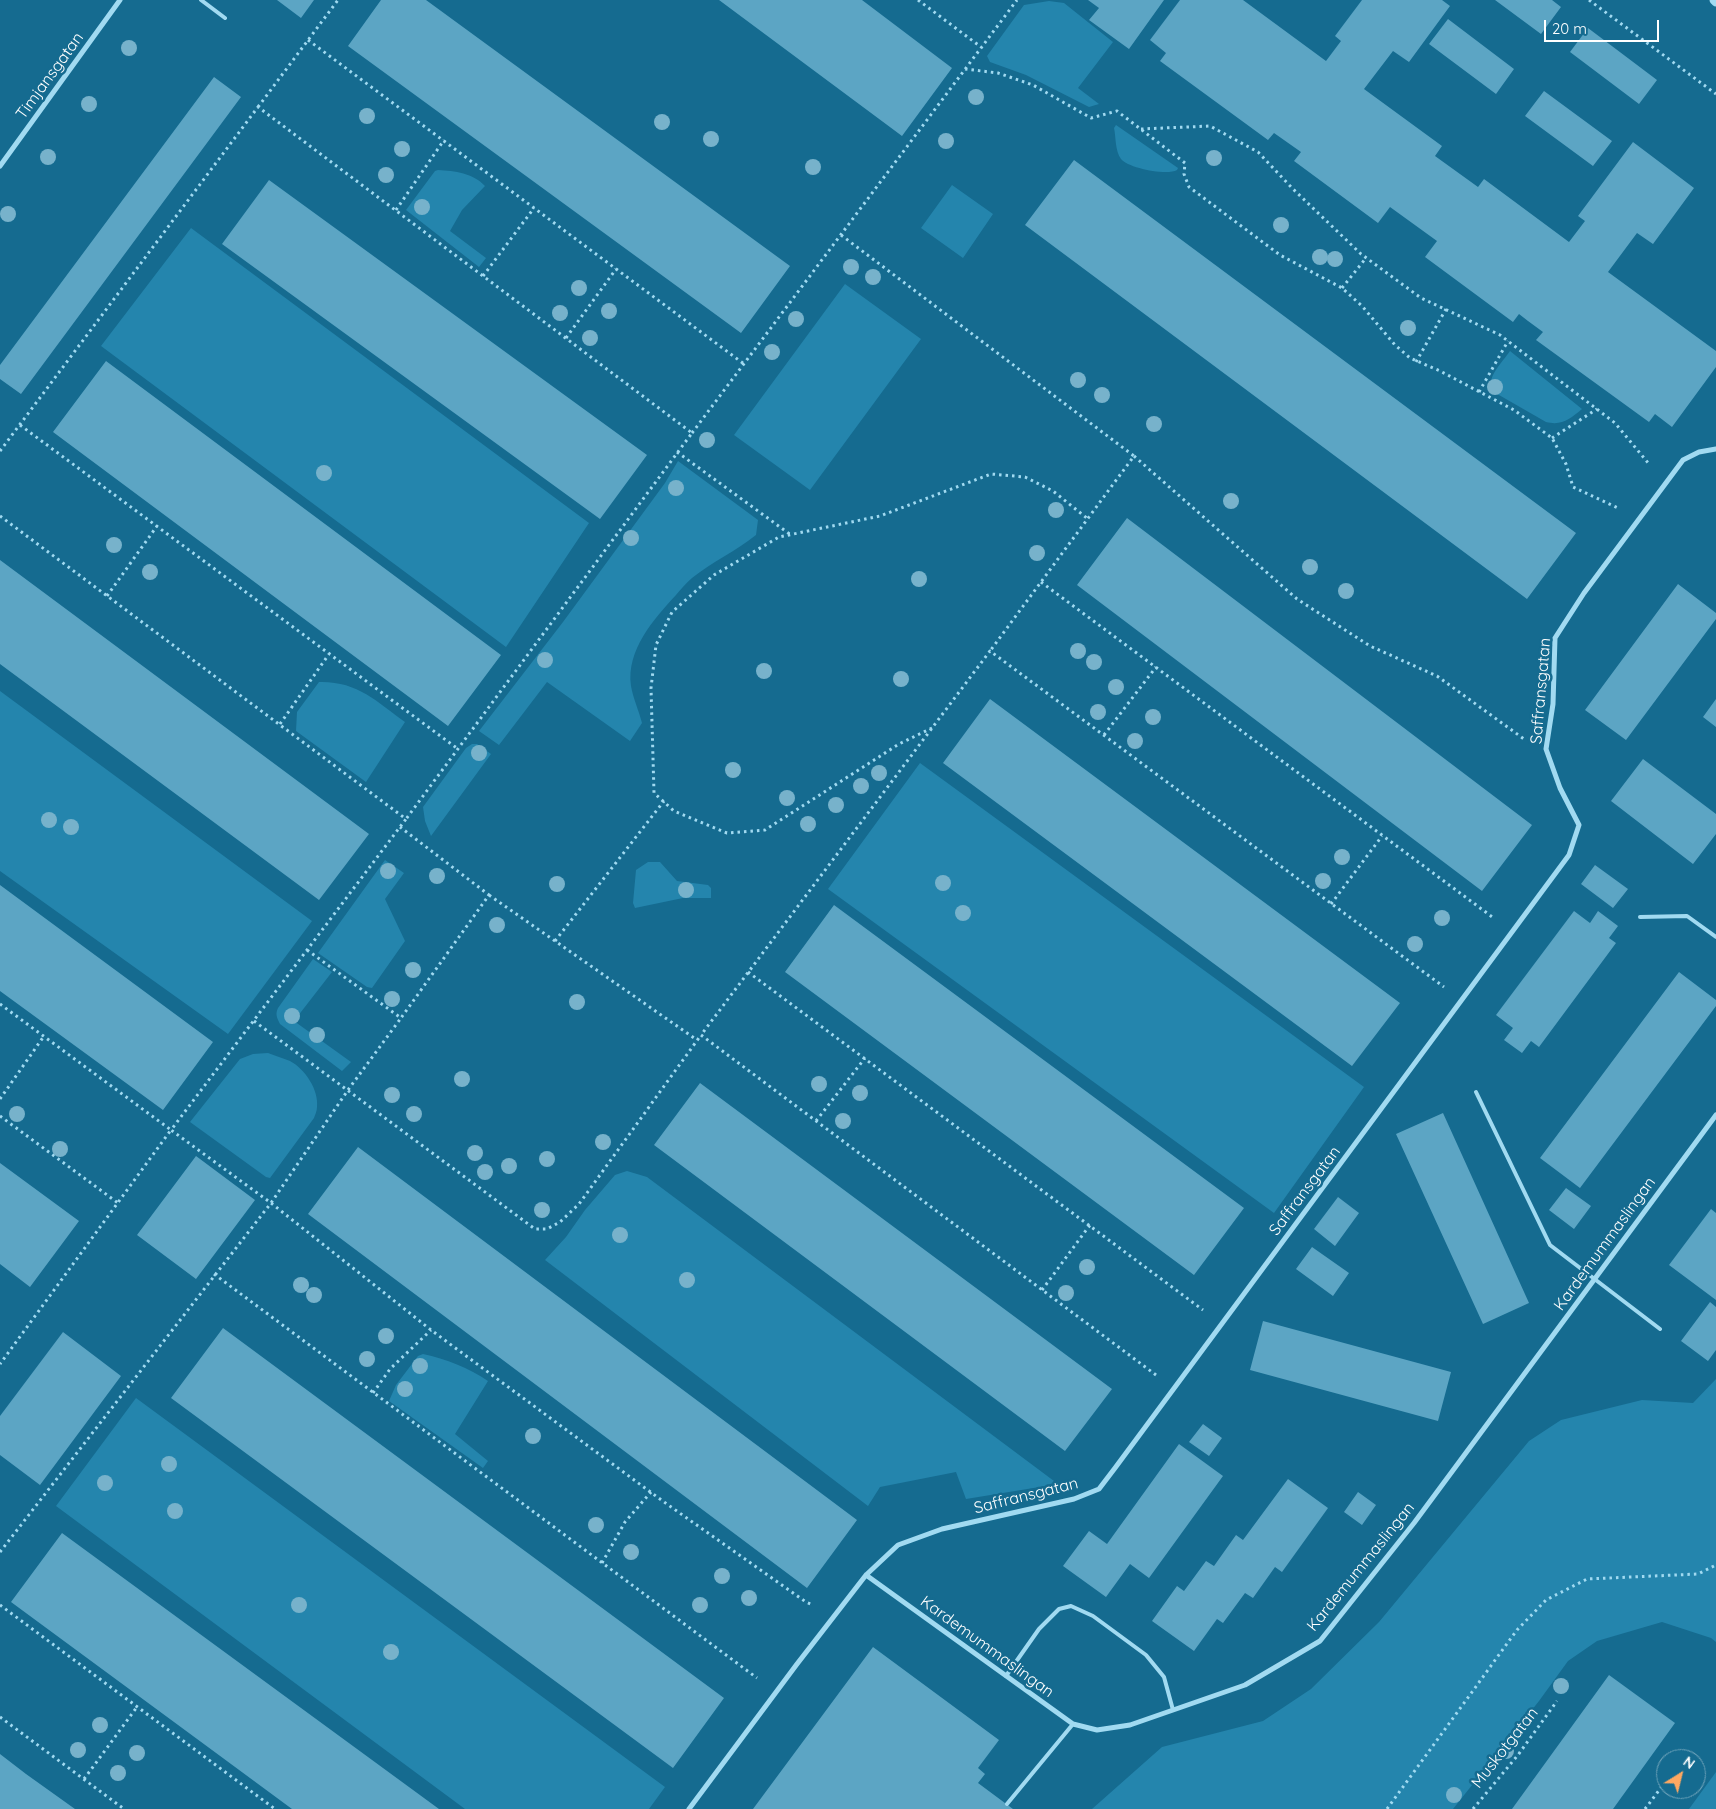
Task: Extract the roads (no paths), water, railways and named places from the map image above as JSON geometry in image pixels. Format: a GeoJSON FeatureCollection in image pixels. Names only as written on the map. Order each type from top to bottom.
{"type":"FeatureCollection","features":[{"type":"Feature","properties":{"kind":"street","name":"Timjansgatan"},"geometry":{"type":"LineString","coordinates":[[0,166],[120,0]]}},
{"type":"Feature","properties":{"kind":"street","name":"Saffransgatan"},"geometry":{"type":"LineString","coordinates":[[689,1809],[796,1664],[866,1575],[898,1545],[942,1529],[1074,1499],[1099,1489],[1115,1468],[1569,855],[1579,826],[1560,788],[1546,749],[1553,704],[1555,638],[1584,593],[1683,460],[1699,452],[1716,449]]}},
{"type":"Feature","properties":{"kind":"street","name":"Kardemummaslingan"},"geometry":{"type":"LineString","coordinates":[[866,1575],[1073,1724],[1097,1730],[1130,1725],[1245,1685],[1320,1641],[1414,1523],[1716,1115]]}},
{"type":"Feature","properties":{"kind":"lane"},"geometry":{"type":"LineString","coordinates":[[201,0],[225,18]]}},
{"type":"Feature","properties":{"kind":"lane"},"geometry":{"type":"LineString","coordinates":[[1640,917],[1687,916],[1716,937]]}},
{"type":"Feature","properties":{"kind":"lane"},"geometry":{"type":"LineString","coordinates":[[1476,1092],[1550,1245],[1660,1329]]}},
{"type":"Feature","properties":{"kind":"lane"},"geometry":{"type":"LineString","coordinates":[[1006,1676],[1038,1629],[1059,1609],[1071,1606],[1093,1616],[1146,1655],[1164,1678],[1173,1710]]}},
{"type":"Feature","properties":{"kind":"lane"},"geometry":{"type":"LineString","coordinates":[[1007,1804],[1073,1724]]}}]}
